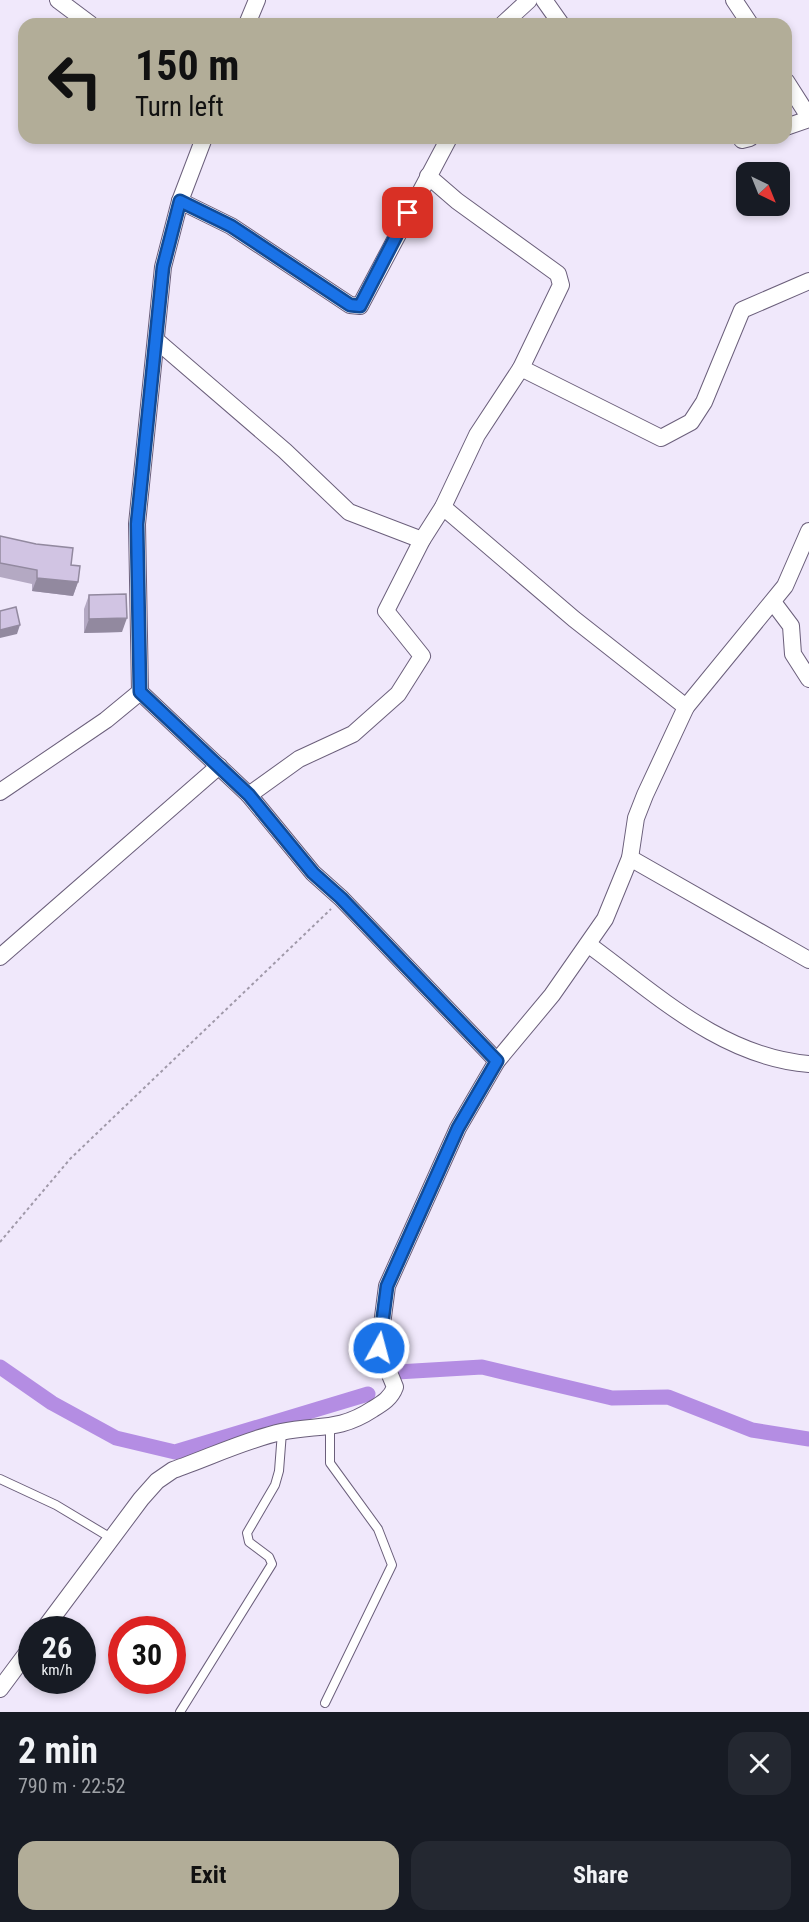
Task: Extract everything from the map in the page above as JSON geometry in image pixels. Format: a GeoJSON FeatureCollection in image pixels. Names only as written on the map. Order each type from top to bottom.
{"type":"FeatureCollection","features":[{"type":"Feature","properties":{"kind":"street"},"geometry":{"type":"LineString","coordinates":[[250,18],[257,0]]}},
{"type":"Feature","properties":{"kind":"street"},"geometry":{"type":"LineString","coordinates":[[509,18],[530,0]]}},
{"type":"Feature","properties":{"kind":"street"},"geometry":{"type":"LineString","coordinates":[[544,0],[557,18]]}},
{"type":"Feature","properties":{"kind":"street"},"geometry":{"type":"LineString","coordinates":[[734,0],[746,18]]}},
{"type":"Feature","properties":{"kind":"street"},"geometry":{"type":"LineString","coordinates":[[63,2],[83,18]]}},
{"type":"Feature","properties":{"kind":"street"},"geometry":{"type":"LineString","coordinates":[[792,91],[809,118],[792,125]]}},
{"type":"Feature","properties":{"kind":"street"},"geometry":{"type":"LineString","coordinates":[[202,144],[180,201],[163,267],[137,524],[140,692],[249,795],[313,873],[341,898],[497,1061]]}},
{"type":"Feature","properties":{"kind":"street"},"geometry":{"type":"LineString","coordinates":[[180,201],[231,226],[350,305],[360,306],[446,144]]}},
{"type":"Feature","properties":{"kind":"street"},"geometry":{"type":"LineString","coordinates":[[249,795],[299,759],[353,734],[398,694],[420,663],[422,656],[386,611],[422,540],[443,507],[477,435],[521,368],[561,285],[558,274],[457,201],[428,176]]}},
{"type":"Feature","properties":{"kind":"street"},"geometry":{"type":"LineString","coordinates":[[521,368],[661,438],[691,422],[704,402],[742,310],[809,280]]}},
{"type":"Feature","properties":{"kind":"street"},"geometry":{"type":"LineString","coordinates":[[156,340],[285,451],[349,512],[422,540]]}},
{"type":"Feature","properties":{"kind":"street"},"geometry":{"type":"LineString","coordinates":[[443,507],[574,619],[686,707]]}},
{"type":"Feature","properties":{"kind":"street"},"geometry":{"type":"LineString","coordinates":[[54,1616],[141,1498],[157,1481],[173,1470],[282,1432],[330,1427],[357,1420],[388,1400],[395,1387],[385,1368],[379,1348],[387,1286],[458,1128],[497,1061],[552,995],[605,919],[630,858],[636,818],[686,707],[785,586],[809,531]]}},
{"type":"Feature","properties":{"kind":"street"},"geometry":{"type":"LineString","coordinates":[[773,602],[791,626],[792,654],[809,679]]}},
{"type":"Feature","properties":{"kind":"street"},"geometry":{"type":"LineString","coordinates":[[0,792],[105,720],[140,692]]}},
{"type":"Feature","properties":{"kind":"street"},"geometry":{"type":"LineString","coordinates":[[0,957],[219,766]]}},
{"type":"Feature","properties":{"kind":"street"},"geometry":{"type":"LineString","coordinates":[[630,858],[809,960]]}},
{"type":"Feature","properties":{"kind":"street"},"geometry":{"type":"LineString","coordinates":[[589,945],[702,1028],[761,1055],[783,1062],[809,1064]]}},
{"type":"Feature","properties":{"kind":"street"},"geometry":{"type":"LineString","coordinates":[[0,1689],[18,1665]]}},
{"type":"Feature","properties":{"kind":"lane"},"geometry":{"type":"LineString","coordinates":[[325,1703],[392,1565],[378,1529],[330,1463],[330,1427]]}},
{"type":"Feature","properties":{"kind":"lane"},"geometry":{"type":"LineString","coordinates":[[180,1712],[272,1564],[269,1557],[249,1542],[247,1533],[275,1485],[279,1471],[282,1432]]}},
{"type":"Feature","properties":{"kind":"lane"},"geometry":{"type":"LineString","coordinates":[[0,1479],[56,1505],[111,1538]]}},
{"type":"Feature","properties":{"kind":"path"},"geometry":{"type":"LineString","coordinates":[[0,1242],[70,1159],[341,898]]}},
{"type":"Feature","properties":{"kind":"building"},"geometry":{"type":"Polygon","coordinates":[[[0,536],[36,544],[73,548],[71,565],[80,566],[78,582],[37,578],[37,570],[0,563],[0,536]]]}},
{"type":"Feature","properties":{"kind":"building"},"geometry":{"type":"Polygon","coordinates":[[[126,594],[127,618],[89,619],[89,595],[126,594]]]}},
{"type":"Feature","properties":{"kind":"building"},"geometry":{"type":"Polygon","coordinates":[[[16,607],[20,625],[0,630],[0,611],[16,607]]]}},
{"type":"Feature","properties":{"kind":"waterway"},"geometry":{"type":"LineString","coordinates":[[0,1367],[52,1403],[116,1438],[175,1452],[368,1394]]}},
{"type":"Feature","properties":{"kind":"waterway"},"geometry":{"type":"LineString","coordinates":[[397,1372],[482,1367],[612,1398],[668,1397],[752,1430],[809,1439]]}},
{"type":"Feature","properties":{"kind":"route"},"geometry":{"type":"LineString","coordinates":[[379,1348],[387,1286],[458,1128],[497,1061],[341,898],[313,873],[249,795],[140,692],[137,524],[163,267],[180,201],[231,226],[350,305],[360,306],[408,213]]}}]}
